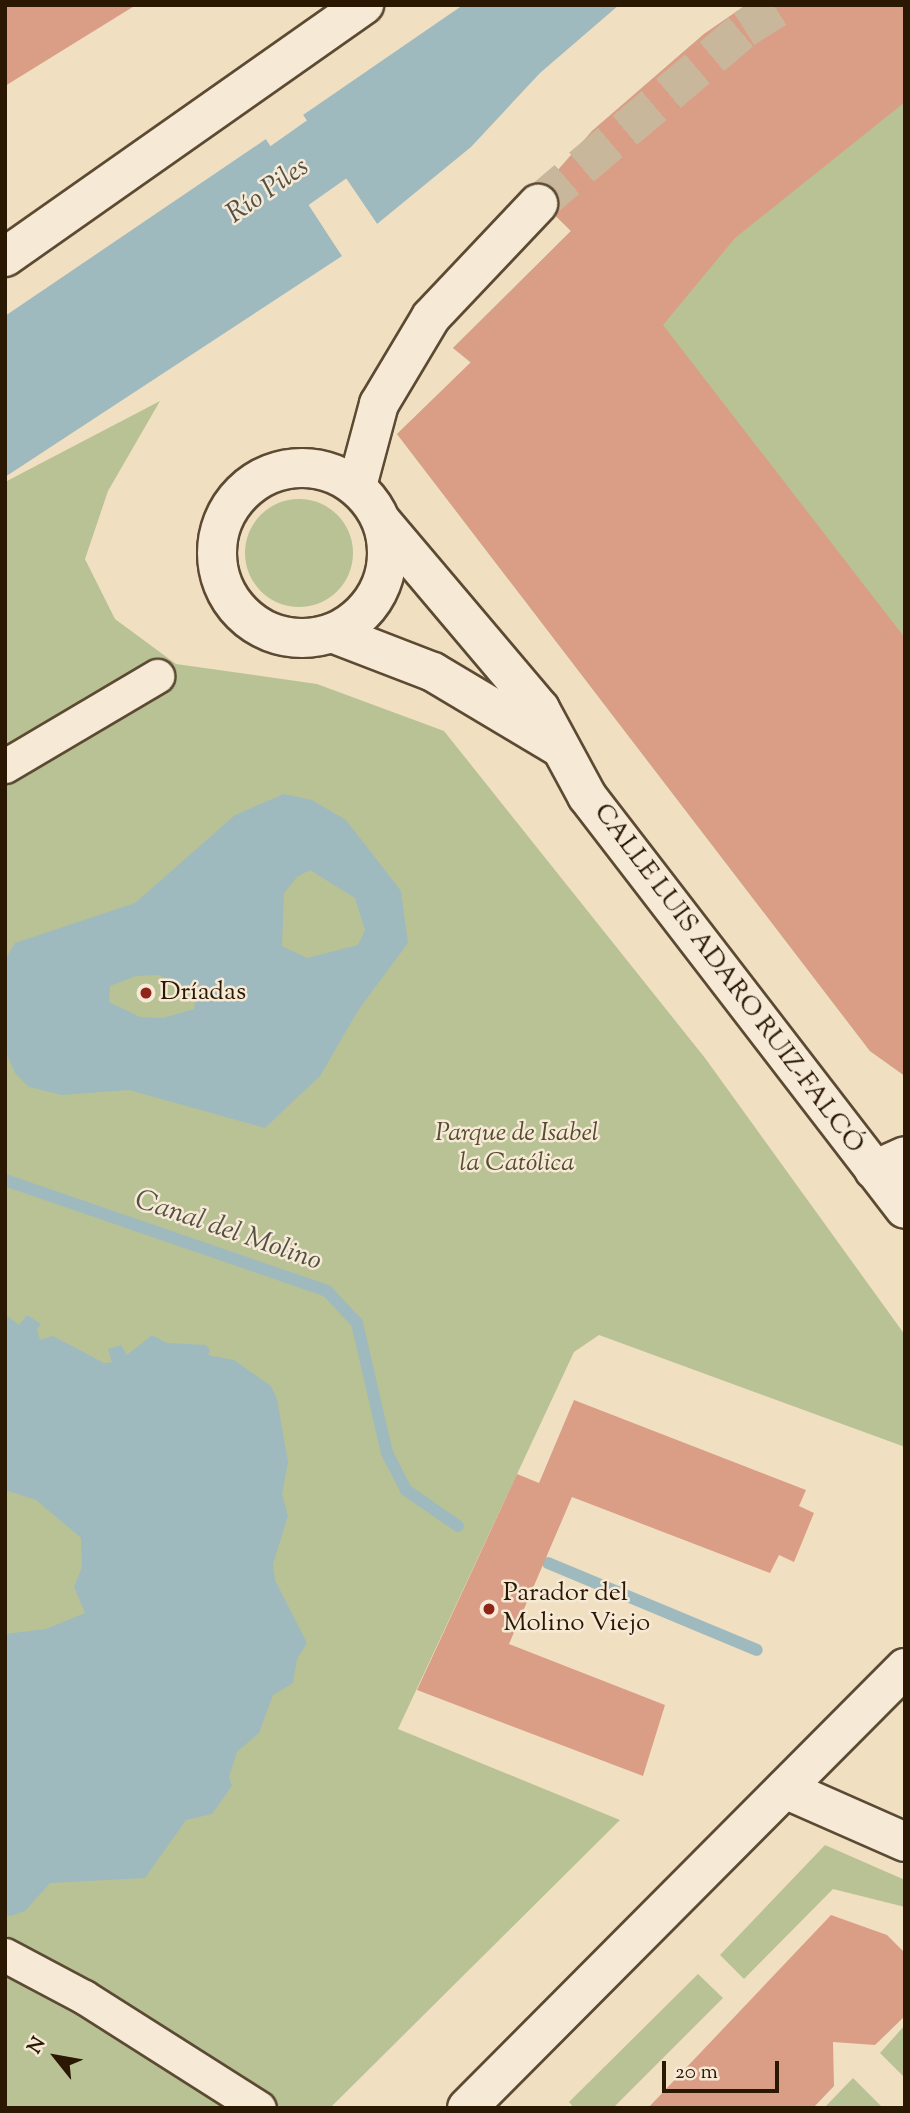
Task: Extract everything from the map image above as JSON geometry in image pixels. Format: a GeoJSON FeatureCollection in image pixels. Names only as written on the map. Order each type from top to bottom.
{"type":"FeatureCollection","features":[{"type":"Feature","properties":{"kind":"street"},"geometry":{"type":"LineString","coordinates":[[5,257],[364,5]]}},
{"type":"Feature","properties":{"kind":"street"},"geometry":{"type":"LineString","coordinates":[[357,486],[379,404],[431,317],[538,204]]}},
{"type":"Feature","properties":{"kind":"street"},"geometry":{"type":"LineString","coordinates":[[316,468],[357,486],[382,522],[387,555],[380,588],[352,622],[332,633],[289,638],[248,619],[222,583],[217,539],[236,499],[272,472],[316,468]]}},
{"type":"Feature","properties":{"kind":"street","name":"CALLE LUIS ADARO RUIZ-FALCÓ"},"geometry":{"type":"LineString","coordinates":[[382,522],[540,709],[557,746],[587,796],[889,1163],[905,1209]]}},
{"type":"Feature","properties":{"kind":"street","name":"CALLE LUIS ADARO RUIZ-FALCÓ"},"geometry":{"type":"LineString","coordinates":[[332,633],[433,672],[557,746]]}},
{"type":"Feature","properties":{"kind":"street"},"geometry":{"type":"LineString","coordinates":[[5,766],[157,676]]}},
{"type":"Feature","properties":{"kind":"street"},"geometry":{"type":"LineString","coordinates":[[467,2108],[905,1668]]}},
{"type":"Feature","properties":{"kind":"street"},"geometry":{"type":"LineString","coordinates":[[785,1789],[905,1842]]}},
{"type":"Feature","properties":{"kind":"street"},"geometry":{"type":"LineString","coordinates":[[5,1955],[84,1997],[259,2108]]}},
{"type":"Feature","properties":{"kind":"green space"},"geometry":{"type":"Polygon","coordinates":[[[746,5],[905,5],[905,1076],[870,1051],[397,434],[471,363],[453,348],[571,231],[535,196],[592,131],[704,34],[746,5]]]}},
{"type":"Feature","properties":{"kind":"green space","name":"Parque de Isabel la Católica"},"geometry":{"type":"Polygon","coordinates":[[[160,401],[108,491],[85,559],[115,619],[176,664],[317,684],[444,731],[705,1058],[905,1335],[905,1447],[599,1335],[574,1352],[398,1729],[620,1820],[330,2108],[5,2108],[5,482],[160,401]]]}},
{"type":"Feature","properties":{"kind":"green space"},"geometry":{"type":"Polygon","coordinates":[[[299,499],[320,503],[337,515],[349,532],[353,553],[349,574],[337,591],[320,603],[299,607],[278,603],[261,591],[249,574],[245,553],[249,532],[261,515],[278,503],[299,499]]]}},
{"type":"Feature","properties":{"kind":"green space"},"geometry":{"type":"Polygon","coordinates":[[[825,1845],[905,1880],[905,1907],[833,1889],[744,1979],[720,1955],[825,1845]]]}},
{"type":"Feature","properties":{"kind":"green space"},"geometry":{"type":"Polygon","coordinates":[[[698,1974],[723,1998],[613,2108],[574,2108],[569,2102],[698,1974]]]}},
{"type":"Feature","properties":{"kind":"green space"},"geometry":{"type":"Polygon","coordinates":[[[905,2025],[905,2078],[880,2053],[905,2025]]]}},
{"type":"Feature","properties":{"kind":"green space"},"geometry":{"type":"Polygon","coordinates":[[[853,2078],[883,2108],[824,2108],[853,2078]]]}},
{"type":"Feature","properties":{"kind":"water"},"geometry":{"type":"Polygon","coordinates":[[[463,5],[619,5],[540,73],[471,147],[377,224],[303,115],[463,5]]]}},
{"type":"Feature","properties":{"kind":"water"},"geometry":{"type":"Polygon","coordinates":[[[266,139],[342,256],[5,477],[5,316],[266,139]]]}},
{"type":"Feature","properties":{"kind":"water"},"geometry":{"type":"Polygon","coordinates":[[[284,794],[312,800],[346,820],[401,891],[408,943],[359,1009],[320,1076],[265,1128],[129,1090],[62,1095],[29,1087],[15,1073],[5,1050],[5,960],[15,943],[135,903],[235,815],[284,794]],[[310,870],[297,877],[284,893],[282,946],[307,958],[358,945],[365,930],[355,898],[310,870]],[[158,975],[136,976],[110,986],[109,1002],[140,1017],[163,1018],[194,1009],[196,996],[188,988],[158,975]]]}},
{"type":"Feature","properties":{"kind":"water"},"geometry":{"type":"Polygon","coordinates":[[[5,1314],[19,1325],[27,1315],[41,1324],[37,1329],[40,1340],[53,1336],[104,1363],[112,1362],[108,1349],[121,1345],[127,1355],[152,1335],[167,1343],[206,1345],[210,1350],[208,1355],[234,1360],[271,1386],[277,1399],[288,1462],[282,1494],[288,1516],[273,1564],[275,1580],[307,1643],[297,1659],[293,1683],[273,1695],[259,1733],[237,1752],[229,1777],[232,1786],[212,1814],[186,1820],[145,1878],[50,1883],[25,1911],[11,1916],[5,1915],[5,1634],[46,1629],[85,1613],[74,1587],[82,1567],[81,1538],[36,1500],[5,1490],[5,1314]]]}},
{"type":"Feature","properties":{"kind":"pier"},"geometry":{"type":"Polygon","coordinates":[[[301,112],[377,224],[378,227],[300,117],[301,112]]]}},
{"type":"Feature","properties":{"kind":"pier"},"geometry":{"type":"Polygon","coordinates":[[[264,136],[269,137],[344,259],[342,256],[264,136]]]}},
{"type":"Feature","properties":{"kind":"building"},"geometry":{"type":"Polygon","coordinates":[[[5,5],[136,5],[5,86],[5,5]]]}},
{"type":"Feature","properties":{"kind":"building"},"geometry":{"type":"Polygon","coordinates":[[[746,5],[905,5],[905,102],[735,238],[663,325],[905,638],[905,1076],[870,1051],[397,434],[471,362],[453,348],[571,231],[556,216],[559,197],[546,184],[592,131],[704,34],[746,5]]]}},
{"type":"Feature","properties":{"kind":"building","name":"Parador del Molino Viejo"},"geometry":{"type":"Polygon","coordinates":[[[574,1400],[806,1490],[799,1506],[814,1513],[794,1562],[779,1555],[770,1573],[572,1497],[509,1644],[665,1705],[643,1776],[417,1690],[517,1474],[539,1483],[574,1400]]]}},
{"type":"Feature","properties":{"kind":"building"},"geometry":{"type":"Polygon","coordinates":[[[831,1915],[887,1935],[905,1953],[905,2016],[875,2045],[833,2042],[834,2086],[813,2108],[648,2108],[831,1915]]]}},
{"type":"Feature","properties":{"kind":"waterway","name":"Río Piles"},"geometry":{"type":"LineString","coordinates":[[211,231],[531,5]]}},
{"type":"Feature","properties":{"kind":"waterway","name":"Canal del Molino"},"geometry":{"type":"LineString","coordinates":[[5,1180],[327,1291],[357,1323],[387,1453],[406,1490],[458,1526]]}},
{"type":"Feature","properties":{"kind":"waterway","name":"Canal del Molino"},"geometry":{"type":"LineString","coordinates":[[548,1563],[757,1650]]}},
{"type":"Feature","properties":{"kind":"tunnel"},"geometry":{"type":"LineString","coordinates":[[538,204],[744,29],[782,5]]}},
{"type":"Feature","properties":{"kind":"place","name":"Dríadas"},"geometry":{"type":"Point","coordinates":[146,993]}},
{"type":"Feature","properties":{"kind":"place","name":"Parador del Molino Viejo"},"geometry":{"type":"Point","coordinates":[489,1609]}}]}
